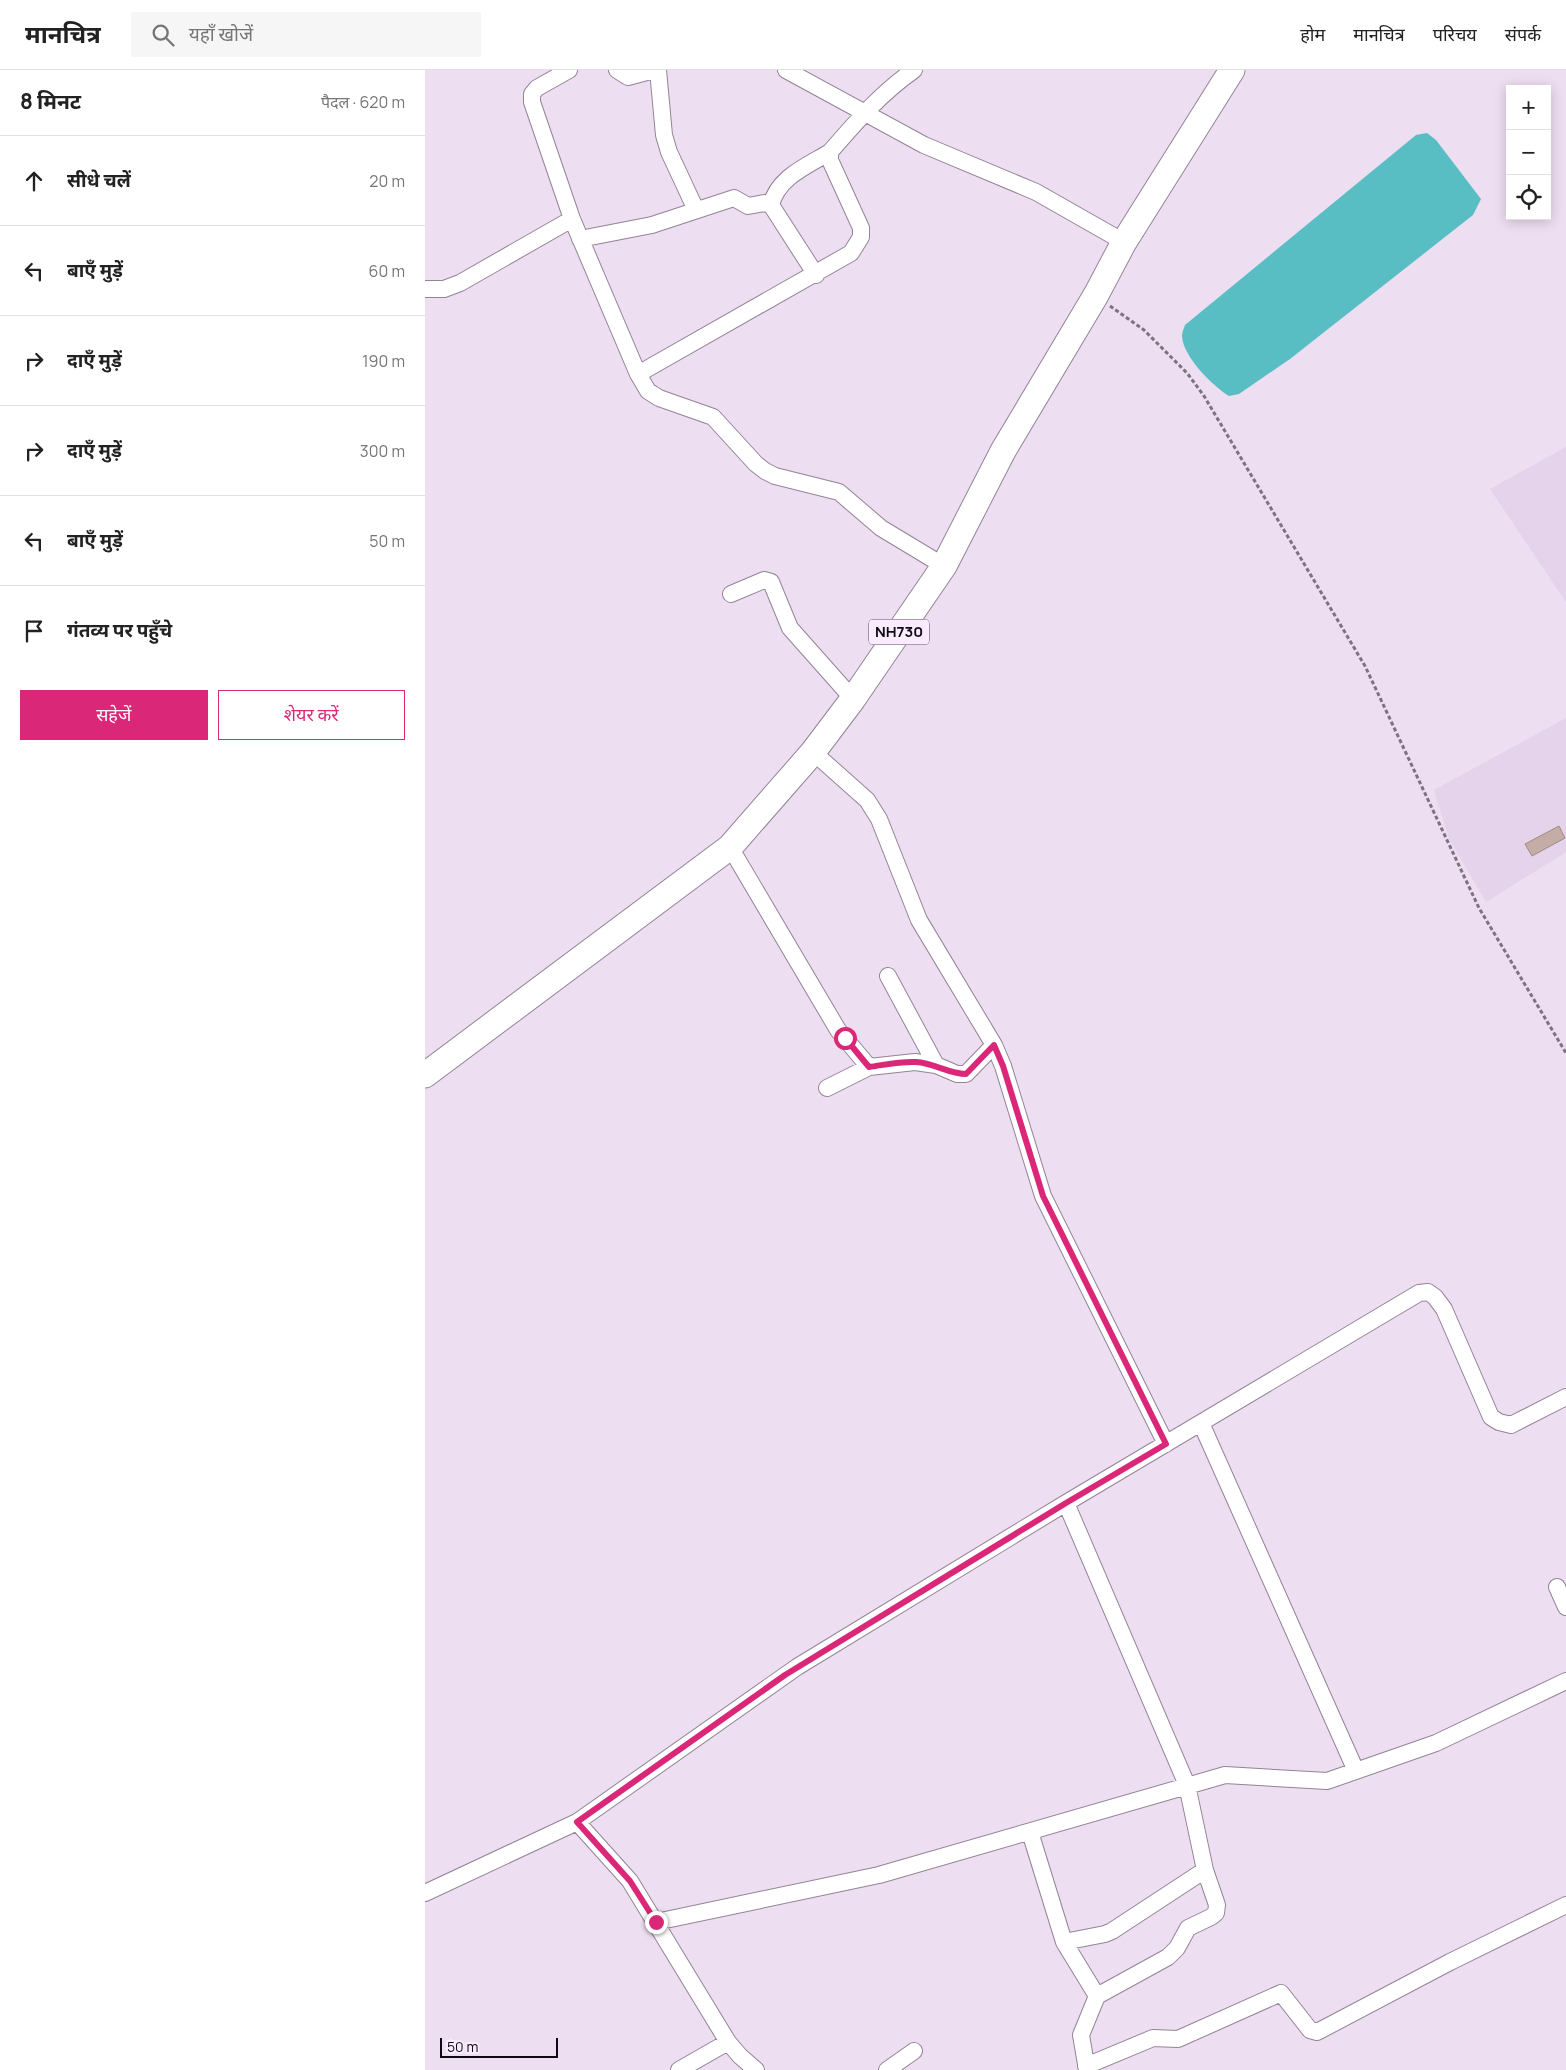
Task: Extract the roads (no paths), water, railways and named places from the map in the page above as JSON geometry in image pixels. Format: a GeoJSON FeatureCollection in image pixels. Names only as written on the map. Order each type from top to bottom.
{"type":"FeatureCollection","features":[{"type":"Feature","properties":{"kind":"highway","name":"NH730"},"geometry":{"type":"LineString","coordinates":[[425,1075],[730,847],[813,752],[853,699],[944,566],[1003,451],[1096,295],[1124,242],[1232,70]]}},
{"type":"Feature","properties":{"kind":"street"},"geometry":{"type":"LineString","coordinates":[[569,70],[537,88],[532,94],[532,102],[571,219],[638,374],[648,391],[659,398],[713,417],[756,464],[765,471],[775,476],[839,492],[881,528],[944,566]]}},
{"type":"Feature","properties":{"kind":"street"},"geometry":{"type":"LineString","coordinates":[[617,70],[628,77],[654,70]]}},
{"type":"Feature","properties":{"kind":"street"},"geometry":{"type":"LineString","coordinates":[[658,70],[664,135],[669,152],[696,210]]}},
{"type":"Feature","properties":{"kind":"street"},"geometry":{"type":"LineString","coordinates":[[786,70],[924,145],[1036,192],[1124,242]]}},
{"type":"Feature","properties":{"kind":"street"},"geometry":{"type":"LineString","coordinates":[[771,205],[773,196],[783,180],[830,152],[864,112],[897,82],[914,70]]}},
{"type":"Feature","properties":{"kind":"street"},"geometry":{"type":"LineString","coordinates":[[638,374],[851,253],[861,237],[861,228],[830,160],[830,152]]}},
{"type":"Feature","properties":{"kind":"street"},"geometry":{"type":"LineString","coordinates":[[580,238],[652,225],[734,198],[748,206],[764,203],[771,205],[815,275]]}},
{"type":"Feature","properties":{"kind":"street"},"geometry":{"type":"LineString","coordinates":[[425,288],[444,289],[460,283],[571,219]]}},
{"type":"Feature","properties":{"kind":"street"},"geometry":{"type":"LineString","coordinates":[[731,594],[764,580],[771,582],[790,628],[853,699]]}},
{"type":"Feature","properties":{"kind":"street"},"geometry":{"type":"LineString","coordinates":[[813,752],[867,800],[879,819],[919,920],[994,1045],[1003,1066],[1043,1196],[1166,1444]]}},
{"type":"Feature","properties":{"kind":"street"},"geometry":{"type":"LineString","coordinates":[[730,847],[838,1030],[869,1067]]}},
{"type":"Feature","properties":{"kind":"street"},"geometry":{"type":"LineString","coordinates":[[888,976],[936,1066]]}},
{"type":"Feature","properties":{"kind":"street"},"geometry":{"type":"LineString","coordinates":[[827,1088],[869,1067],[915,1062],[936,1066],[957,1074],[966,1074],[994,1045]]}},
{"type":"Feature","properties":{"kind":"street"},"geometry":{"type":"LineString","coordinates":[[425,1894],[577,1822],[785,1675],[1066,1503],[1419,1293],[1428,1292],[1435,1297],[1444,1309],[1491,1417],[1511,1426],[1566,1397]]}},
{"type":"Feature","properties":{"kind":"street"},"geometry":{"type":"LineString","coordinates":[[1201,1423],[1356,1772]]}},
{"type":"Feature","properties":{"kind":"street"},"geometry":{"type":"LineString","coordinates":[[1066,1503],[1187,1786],[1205,1870],[1217,1904],[1216,1913],[1188,1928],[1177,1948],[1169,1957],[1097,1996],[1081,2035],[1087,2068],[1153,2038],[1178,2039],[1281,1993],[1310,2030],[1317,2032],[1450,1962],[1566,1905]]}},
{"type":"Feature","properties":{"kind":"street"},"geometry":{"type":"LineString","coordinates":[[1557,1588],[1566,1607]]}},
{"type":"Feature","properties":{"kind":"street"},"geometry":{"type":"LineString","coordinates":[[656,1922],[879,1875],[1225,1775],[1327,1781],[1436,1742],[1566,1681]]}},
{"type":"Feature","properties":{"kind":"street"},"geometry":{"type":"LineString","coordinates":[[577,1822],[630,1881],[728,2042],[756,2070]]}},
{"type":"Feature","properties":{"kind":"street"},"geometry":{"type":"LineString","coordinates":[[1030,1832],[1064,1942],[1097,1996]]}},
{"type":"Feature","properties":{"kind":"street"},"geometry":{"type":"LineString","coordinates":[[1064,1942],[1112,1931],[1205,1870]]}},
{"type":"Feature","properties":{"kind":"street"},"geometry":{"type":"LineString","coordinates":[[679,2070],[698,2066],[728,2042]]}},
{"type":"Feature","properties":{"kind":"street"},"geometry":{"type":"LineString","coordinates":[[887,2070],[914,2051]]}},
{"type":"Feature","properties":{"kind":"water"},"geometry":{"type":"Polygon","coordinates":[[[1427,133],[1436,140],[1481,199],[1473,215],[1290,359],[1239,394],[1229,396],[1222,391],[1193,362],[1182,336],[1185,325],[1416,135],[1427,133]]]}}]}
